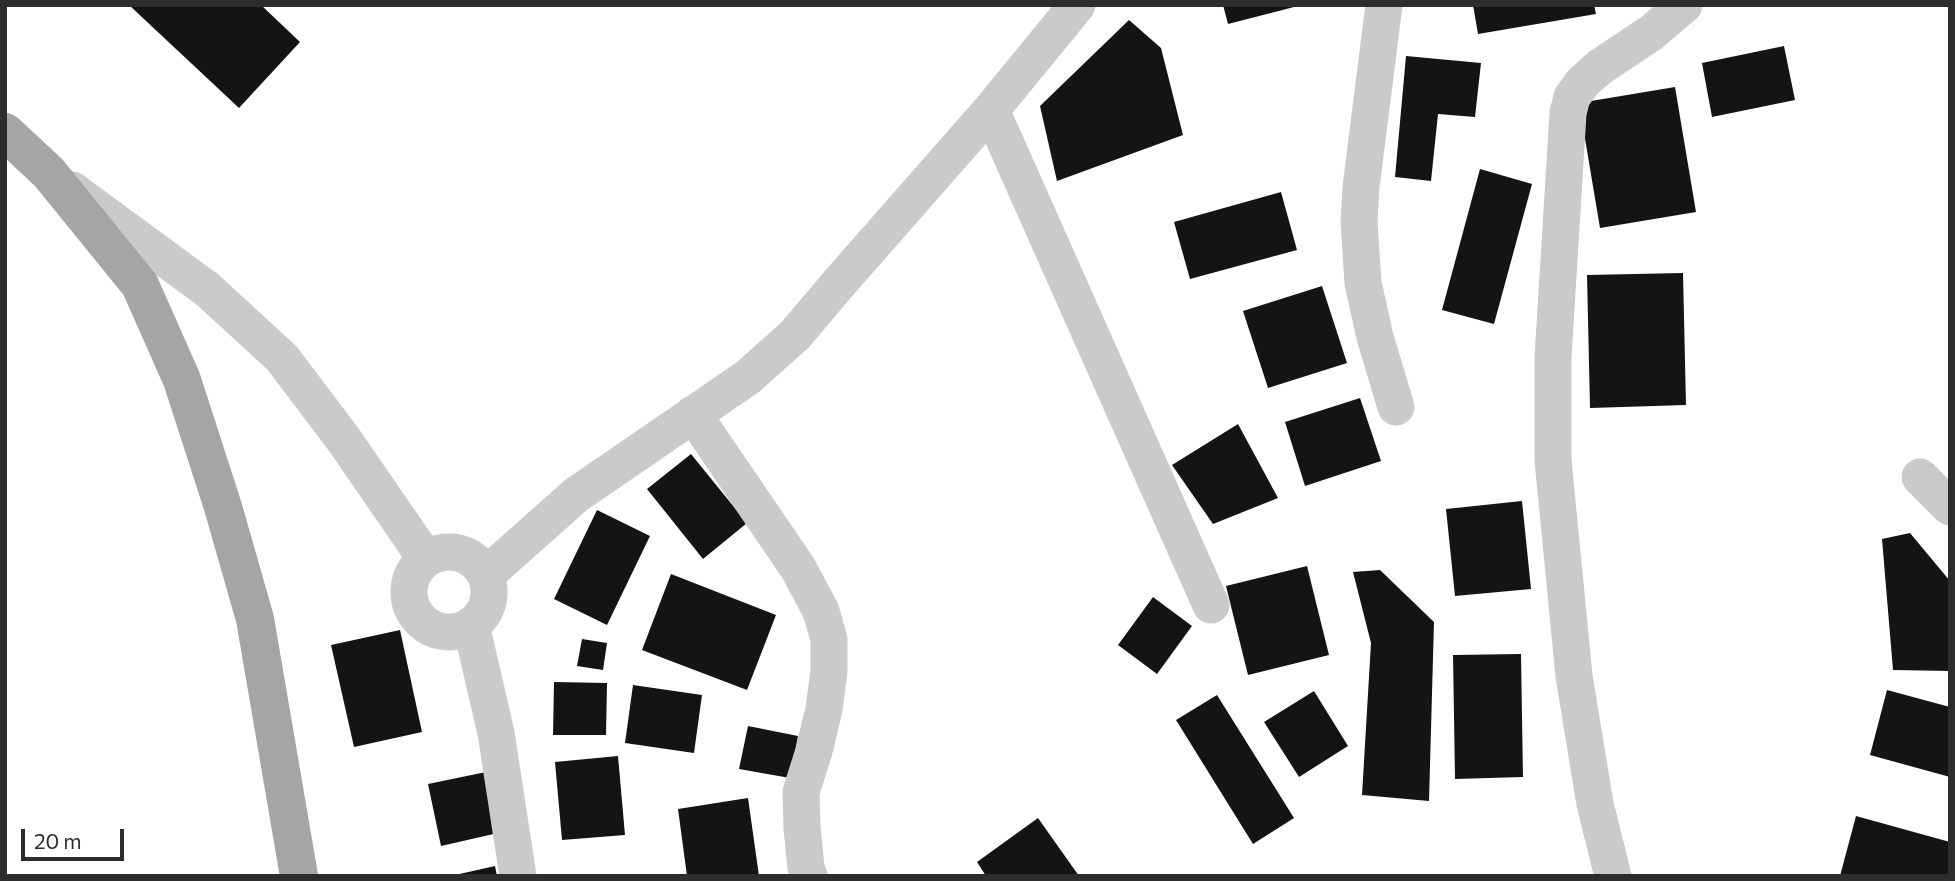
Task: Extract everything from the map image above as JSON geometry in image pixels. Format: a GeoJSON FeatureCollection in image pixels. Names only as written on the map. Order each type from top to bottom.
{"type":"FeatureCollection","features":[{"type":"Feature","properties":{"kind":"main road"},"geometry":{"type":"LineString","coordinates":[[5,132],[49,173],[140,285],[182,380],[223,506],[255,619],[299,876]]}},
{"type":"Feature","properties":{"kind":"street"},"geometry":{"type":"LineString","coordinates":[[486,575],[576,495],[748,377],[795,335],[991,110],[1077,5]]}},
{"type":"Feature","properties":{"kind":"street"},"geometry":{"type":"LineString","coordinates":[[1384,5],[1359,222],[1363,283],[1375,337],[1396,407]]}},
{"type":"Feature","properties":{"kind":"street"},"geometry":{"type":"LineString","coordinates":[[1613,876],[1595,804],[1574,676],[1553,460],[1553,357],[1568,113],[1572,97],[1583,82],[1600,67],[1651,33],[1684,5]]}},
{"type":"Feature","properties":{"kind":"street"},"geometry":{"type":"LineString","coordinates":[[991,110],[1211,605]]}},
{"type":"Feature","properties":{"kind":"street"},"geometry":{"type":"LineString","coordinates":[[49,173],[208,290],[282,358],[344,440],[426,559]]}},
{"type":"Feature","properties":{"kind":"street"},"geometry":{"type":"LineString","coordinates":[[693,414],[798,568],[821,611],[830,639],[824,709],[801,792],[802,828],[809,876]]}},
{"type":"Feature","properties":{"kind":"street"},"geometry":{"type":"LineString","coordinates":[[1920,477],[1950,507]]}},
{"type":"Feature","properties":{"kind":"street"},"geometry":{"type":"LineString","coordinates":[[453,552],[466,556],[478,564],[486,575],[489,589],[481,616],[459,631],[445,632],[431,628],[420,620],[412,608],[410,581],[416,568],[439,553],[453,552]]}},
{"type":"Feature","properties":{"kind":"street"},"geometry":{"type":"LineString","coordinates":[[471,625],[496,733],[518,876]]}},
{"type":"Feature","properties":{"kind":"building"},"geometry":{"type":"Polygon","coordinates":[[[129,5],[261,5],[300,42],[239,108],[129,5]]]}},
{"type":"Feature","properties":{"kind":"building"},"geometry":{"type":"Polygon","coordinates":[[[1223,5],[1297,5],[1298,6],[1228,24],[1223,5]]]}},
{"type":"Feature","properties":{"kind":"building"},"geometry":{"type":"Polygon","coordinates":[[[1473,5],[1594,5],[1596,14],[1478,34],[1473,5]]]}},
{"type":"Feature","properties":{"kind":"building"},"geometry":{"type":"Polygon","coordinates":[[[1129,20],[1161,48],[1183,135],[1057,181],[1040,106],[1129,20]]]}},
{"type":"Feature","properties":{"kind":"building"},"geometry":{"type":"Polygon","coordinates":[[[1784,46],[1795,100],[1712,117],[1702,63],[1784,46]]]}},
{"type":"Feature","properties":{"kind":"building"},"geometry":{"type":"Polygon","coordinates":[[[1406,56],[1481,63],[1475,117],[1438,114],[1431,181],[1395,177],[1406,56]]]}},
{"type":"Feature","properties":{"kind":"building"},"geometry":{"type":"Polygon","coordinates":[[[1675,87],[1696,212],[1600,228],[1579,103],[1675,87]]]}},
{"type":"Feature","properties":{"kind":"building"},"geometry":{"type":"Polygon","coordinates":[[[1480,169],[1532,184],[1494,324],[1442,310],[1480,169]]]}},
{"type":"Feature","properties":{"kind":"building"},"geometry":{"type":"Polygon","coordinates":[[[1281,192],[1297,250],[1190,279],[1174,222],[1281,192]]]}},
{"type":"Feature","properties":{"kind":"building"},"geometry":{"type":"Polygon","coordinates":[[[1683,273],[1686,405],[1590,408],[1587,275],[1683,273]]]}},
{"type":"Feature","properties":{"kind":"building"},"geometry":{"type":"Polygon","coordinates":[[[1322,286],[1347,363],[1268,388],[1243,311],[1322,286]]]}},
{"type":"Feature","properties":{"kind":"building"},"geometry":{"type":"Polygon","coordinates":[[[1360,398],[1381,461],[1305,486],[1285,422],[1360,398]]]}},
{"type":"Feature","properties":{"kind":"building"},"geometry":{"type":"Polygon","coordinates":[[[1238,424],[1278,498],[1213,524],[1172,465],[1238,424]]]}},
{"type":"Feature","properties":{"kind":"building"},"geometry":{"type":"Polygon","coordinates":[[[691,454],[747,523],[703,559],[647,489],[691,454]]]}},
{"type":"Feature","properties":{"kind":"building"},"geometry":{"type":"Polygon","coordinates":[[[1522,501],[1531,589],[1455,596],[1446,509],[1522,501]]]}},
{"type":"Feature","properties":{"kind":"building"},"geometry":{"type":"Polygon","coordinates":[[[597,510],[650,536],[607,625],[554,599],[597,510]]]}},
{"type":"Feature","properties":{"kind":"building"},"geometry":{"type":"Polygon","coordinates":[[[1910,533],[1950,581],[1950,671],[1893,670],[1882,539],[1910,533]]]}},
{"type":"Feature","properties":{"kind":"building"},"geometry":{"type":"Polygon","coordinates":[[[1307,566],[1329,655],[1248,675],[1226,586],[1307,566]]]}},
{"type":"Feature","properties":{"kind":"building"},"geometry":{"type":"Polygon","coordinates":[[[1380,570],[1434,622],[1429,801],[1362,795],[1371,643],[1353,572],[1380,570]]]}},
{"type":"Feature","properties":{"kind":"building"},"geometry":{"type":"Polygon","coordinates":[[[671,574],[776,615],[747,690],[642,650],[671,574]]]}},
{"type":"Feature","properties":{"kind":"building"},"geometry":{"type":"Polygon","coordinates":[[[1153,597],[1192,626],[1157,674],[1118,645],[1153,597]]]}},
{"type":"Feature","properties":{"kind":"building"},"geometry":{"type":"Polygon","coordinates":[[[400,630],[422,732],[354,747],[331,645],[400,630]]]}},
{"type":"Feature","properties":{"kind":"building"},"geometry":{"type":"Polygon","coordinates":[[[582,639],[607,643],[603,670],[577,666],[582,639]]]}},
{"type":"Feature","properties":{"kind":"building"},"geometry":{"type":"Polygon","coordinates":[[[1521,654],[1523,777],[1455,779],[1453,655],[1521,654]]]}},
{"type":"Feature","properties":{"kind":"building"},"geometry":{"type":"Polygon","coordinates":[[[554,682],[607,683],[606,735],[553,735],[554,682]]]}},
{"type":"Feature","properties":{"kind":"building"},"geometry":{"type":"Polygon","coordinates":[[[633,685],[702,695],[694,753],[625,743],[633,685]]]}},
{"type":"Feature","properties":{"kind":"building"},"geometry":{"type":"Polygon","coordinates":[[[1887,690],[1950,707],[1950,777],[1870,755],[1887,690]]]}},
{"type":"Feature","properties":{"kind":"building"},"geometry":{"type":"Polygon","coordinates":[[[1314,691],[1348,746],[1299,777],[1264,722],[1314,691]]]}},
{"type":"Feature","properties":{"kind":"building"},"geometry":{"type":"Polygon","coordinates":[[[1217,695],[1294,818],[1253,844],[1176,720],[1217,695]]]}},
{"type":"Feature","properties":{"kind":"building"},"geometry":{"type":"Polygon","coordinates":[[[748,726],[798,736],[790,778],[739,769],[748,726]]]}},
{"type":"Feature","properties":{"kind":"building"},"geometry":{"type":"Polygon","coordinates":[[[618,756],[625,835],[562,840],[555,762],[618,756]]]}},
{"type":"Feature","properties":{"kind":"building"},"geometry":{"type":"Polygon","coordinates":[[[486,772],[498,833],[441,846],[428,784],[486,772]]]}},
{"type":"Feature","properties":{"kind":"building"},"geometry":{"type":"Polygon","coordinates":[[[748,798],[759,876],[687,876],[678,809],[748,798]]]}},
{"type":"Feature","properties":{"kind":"building"},"geometry":{"type":"Polygon","coordinates":[[[1856,816],[1950,842],[1950,876],[1840,876],[1856,816]]]}},
{"type":"Feature","properties":{"kind":"building"},"geometry":{"type":"Polygon","coordinates":[[[1038,818],[1079,876],[986,876],[977,862],[1038,818]]]}},
{"type":"Feature","properties":{"kind":"building"},"geometry":{"type":"Polygon","coordinates":[[[495,866],[497,876],[455,875],[495,866]]]}}]}
